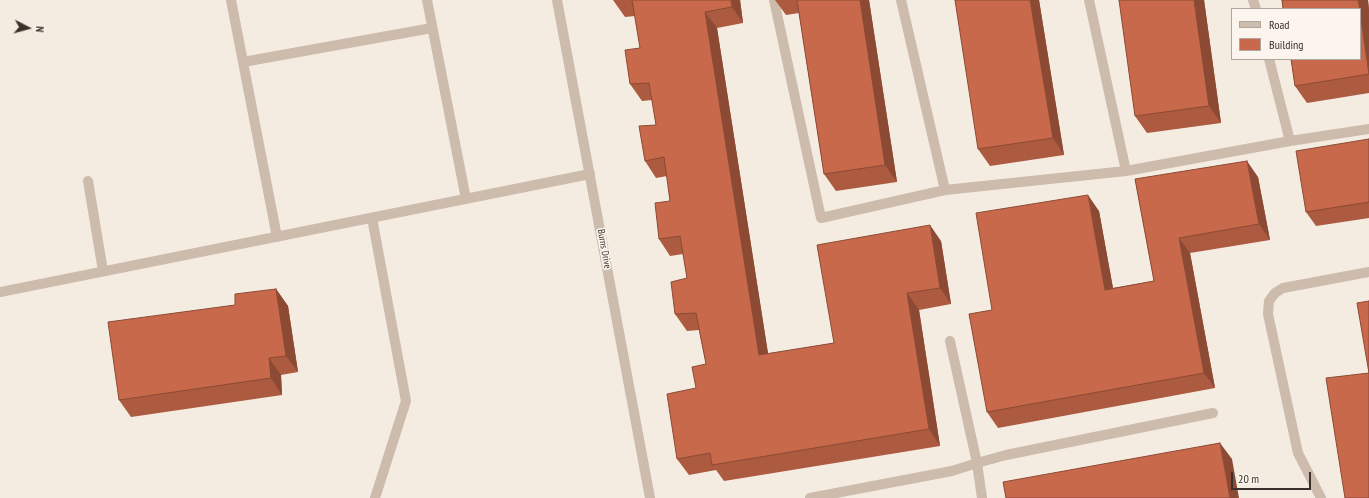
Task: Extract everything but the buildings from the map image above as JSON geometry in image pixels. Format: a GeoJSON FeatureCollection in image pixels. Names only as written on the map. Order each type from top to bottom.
{"type":"FeatureCollection","features":[{"type":"Feature","properties":{"kind":"street"},"geometry":{"type":"LineString","coordinates":[[231,0],[277,237]]}},
{"type":"Feature","properties":{"kind":"street"},"geometry":{"type":"LineString","coordinates":[[427,0],[466,199]]}},
{"type":"Feature","properties":{"kind":"street","name":"Burns Drive"},"geometry":{"type":"LineString","coordinates":[[558,0],[650,498]]}},
{"type":"Feature","properties":{"kind":"street"},"geometry":{"type":"LineString","coordinates":[[774,0],[821,218],[945,190],[1126,171],[1290,141],[1369,129]]}},
{"type":"Feature","properties":{"kind":"street"},"geometry":{"type":"LineString","coordinates":[[900,0],[945,190]]}},
{"type":"Feature","properties":{"kind":"street"},"geometry":{"type":"LineString","coordinates":[[1089,0],[1126,171]]}},
{"type":"Feature","properties":{"kind":"street"},"geometry":{"type":"LineString","coordinates":[[243,62],[432,28]]}},
{"type":"Feature","properties":{"kind":"street"},"geometry":{"type":"LineString","coordinates":[[1269,60],[1290,141]]}},
{"type":"Feature","properties":{"kind":"street"},"geometry":{"type":"LineString","coordinates":[[0,292],[590,174]]}},
{"type":"Feature","properties":{"kind":"street"},"geometry":{"type":"LineString","coordinates":[[88,181],[103,271]]}},
{"type":"Feature","properties":{"kind":"street"},"geometry":{"type":"LineString","coordinates":[[372,218],[406,401],[375,498]]}},
{"type":"Feature","properties":{"kind":"street"},"geometry":{"type":"LineString","coordinates":[[1321,498],[1298,454],[1268,314],[1269,301],[1275,293],[1283,288],[1369,272]]}},
{"type":"Feature","properties":{"kind":"street"},"geometry":{"type":"LineString","coordinates":[[950,341],[977,463],[982,498]]}},
{"type":"Feature","properties":{"kind":"street"},"geometry":{"type":"LineString","coordinates":[[810,498],[952,471],[1006,455],[1213,413]]}}]}
